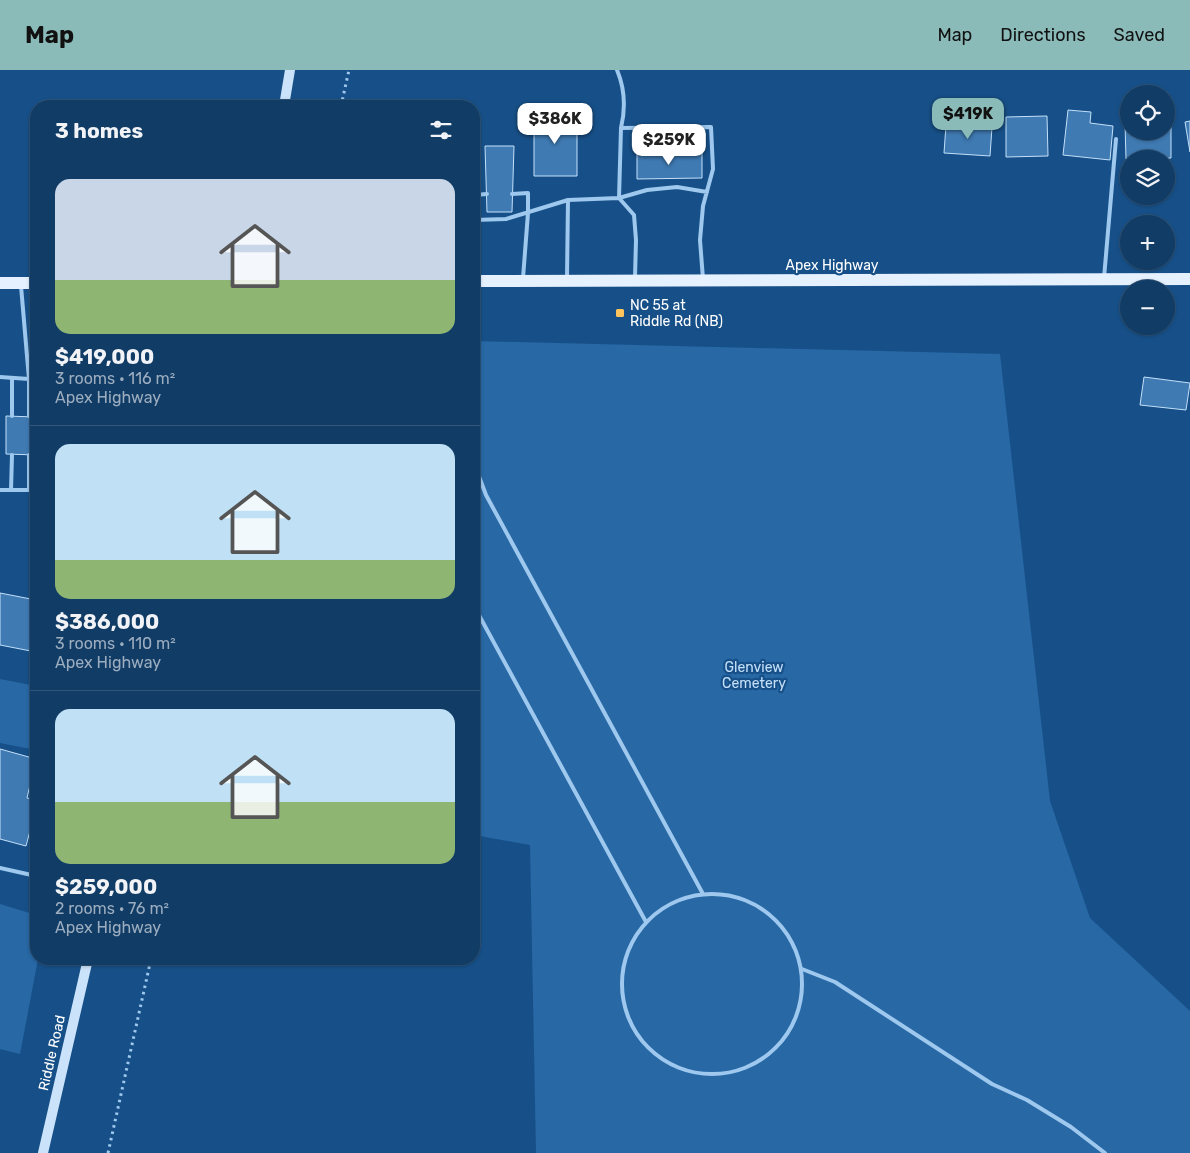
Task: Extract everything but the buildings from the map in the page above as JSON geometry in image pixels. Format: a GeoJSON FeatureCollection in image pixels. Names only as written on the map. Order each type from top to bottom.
{"type":"FeatureCollection","features":[{"type":"Feature","properties":{"kind":"main road"},"geometry":{"type":"LineString","coordinates":[[285,100],[290,70]]}},
{"type":"Feature","properties":{"kind":"main road","name":"Apex Highway"},"geometry":{"type":"LineString","coordinates":[[480,281],[1190,279]]}},
{"type":"Feature","properties":{"kind":"main road"},"geometry":{"type":"LineString","coordinates":[[0,283],[30,283]]}},
{"type":"Feature","properties":{"kind":"main road","name":"Riddle Road"},"geometry":{"type":"LineString","coordinates":[[42,1153],[87,965]]}},
{"type":"Feature","properties":{"kind":"lane"},"geometry":{"type":"LineString","coordinates":[[617,70],[623,85],[624,112],[621,128],[619,198],[634,215],[636,240],[635,281]]}},
{"type":"Feature","properties":{"kind":"lane"},"geometry":{"type":"LineString","coordinates":[[621,128],[711,127],[713,168],[703,206],[700,240],[703,281]]}},
{"type":"Feature","properties":{"kind":"lane"},"geometry":{"type":"LineString","coordinates":[[1104,278],[1116,139]]}},
{"type":"Feature","properties":{"kind":"lane"},"geometry":{"type":"LineString","coordinates":[[480,220],[506,219],[568,200],[619,198],[648,190],[677,187],[707,192]]}},
{"type":"Feature","properties":{"kind":"lane"},"geometry":{"type":"LineString","coordinates":[[512,194],[528,193],[523,281]]}},
{"type":"Feature","properties":{"kind":"lane"},"geometry":{"type":"LineString","coordinates":[[480,195],[487,194]]}},
{"type":"Feature","properties":{"kind":"lane"},"geometry":{"type":"LineString","coordinates":[[567,280],[568,200]]}},
{"type":"Feature","properties":{"kind":"lane"},"geometry":{"type":"LineString","coordinates":[[21,283],[29,379],[29,416]]}},
{"type":"Feature","properties":{"kind":"lane"},"geometry":{"type":"LineString","coordinates":[[0,377],[29,379]]}},
{"type":"Feature","properties":{"kind":"lane"},"geometry":{"type":"LineString","coordinates":[[12,378],[12,416]]}},
{"type":"Feature","properties":{"kind":"lane"},"geometry":{"type":"LineString","coordinates":[[11,490],[12,454]]}},
{"type":"Feature","properties":{"kind":"lane"},"geometry":{"type":"LineString","coordinates":[[0,490],[29,490],[29,455]]}},
{"type":"Feature","properties":{"kind":"lane"},"geometry":{"type":"LineString","coordinates":[[480,479],[486,495],[703,894]]}},
{"type":"Feature","properties":{"kind":"lane"},"geometry":{"type":"LineString","coordinates":[[480,617],[646,922]]}},
{"type":"Feature","properties":{"kind":"lane"},"geometry":{"type":"LineString","coordinates":[[0,868],[30,875]]}},
{"type":"Feature","properties":{"kind":"lane"},"geometry":{"type":"LineString","coordinates":[[714,893],[741,898],[760,907],[778,921],[792,942],[802,969],[802,997],[795,1020],[779,1045],[757,1063],[730,1073],[708,1075],[678,1069],[651,1051],[634,1032],[623,1002],[622,972],[632,940],[655,912],[673,902],[693,895],[703,894],[714,893]]}},
{"type":"Feature","properties":{"kind":"lane"},"geometry":{"type":"LineString","coordinates":[[802,969],[835,982],[992,1084],[1026,1100],[1071,1127],[1105,1153]]}},
{"type":"Feature","properties":{"kind":"path"},"geometry":{"type":"LineString","coordinates":[[342,100],[349,70]]}},
{"type":"Feature","properties":{"kind":"path"},"geometry":{"type":"LineString","coordinates":[[108,1153],[150,965]]}},
{"type":"Feature","properties":{"kind":"green space","name":"Glenview Cemetery"},"geometry":{"type":"Polygon","coordinates":[[[480,341],[1000,354],[1050,801],[1090,918],[1190,1011],[1190,1153],[536,1153],[530,845],[480,836],[480,341]]]}},
{"type":"Feature","properties":{"kind":"green space"},"geometry":{"type":"Polygon","coordinates":[[[0,679],[30,685],[30,749],[0,743],[0,679]]]}},
{"type":"Feature","properties":{"kind":"green space"},"geometry":{"type":"Polygon","coordinates":[[[0,904],[30,913],[30,965],[37,965],[20,1054],[0,1049],[0,904]]]}},
{"type":"Feature","properties":{"kind":"place","name":"NC 55 at Riddle Rd (NB)"},"geometry":{"type":"Point","coordinates":[620,313]}}]}
